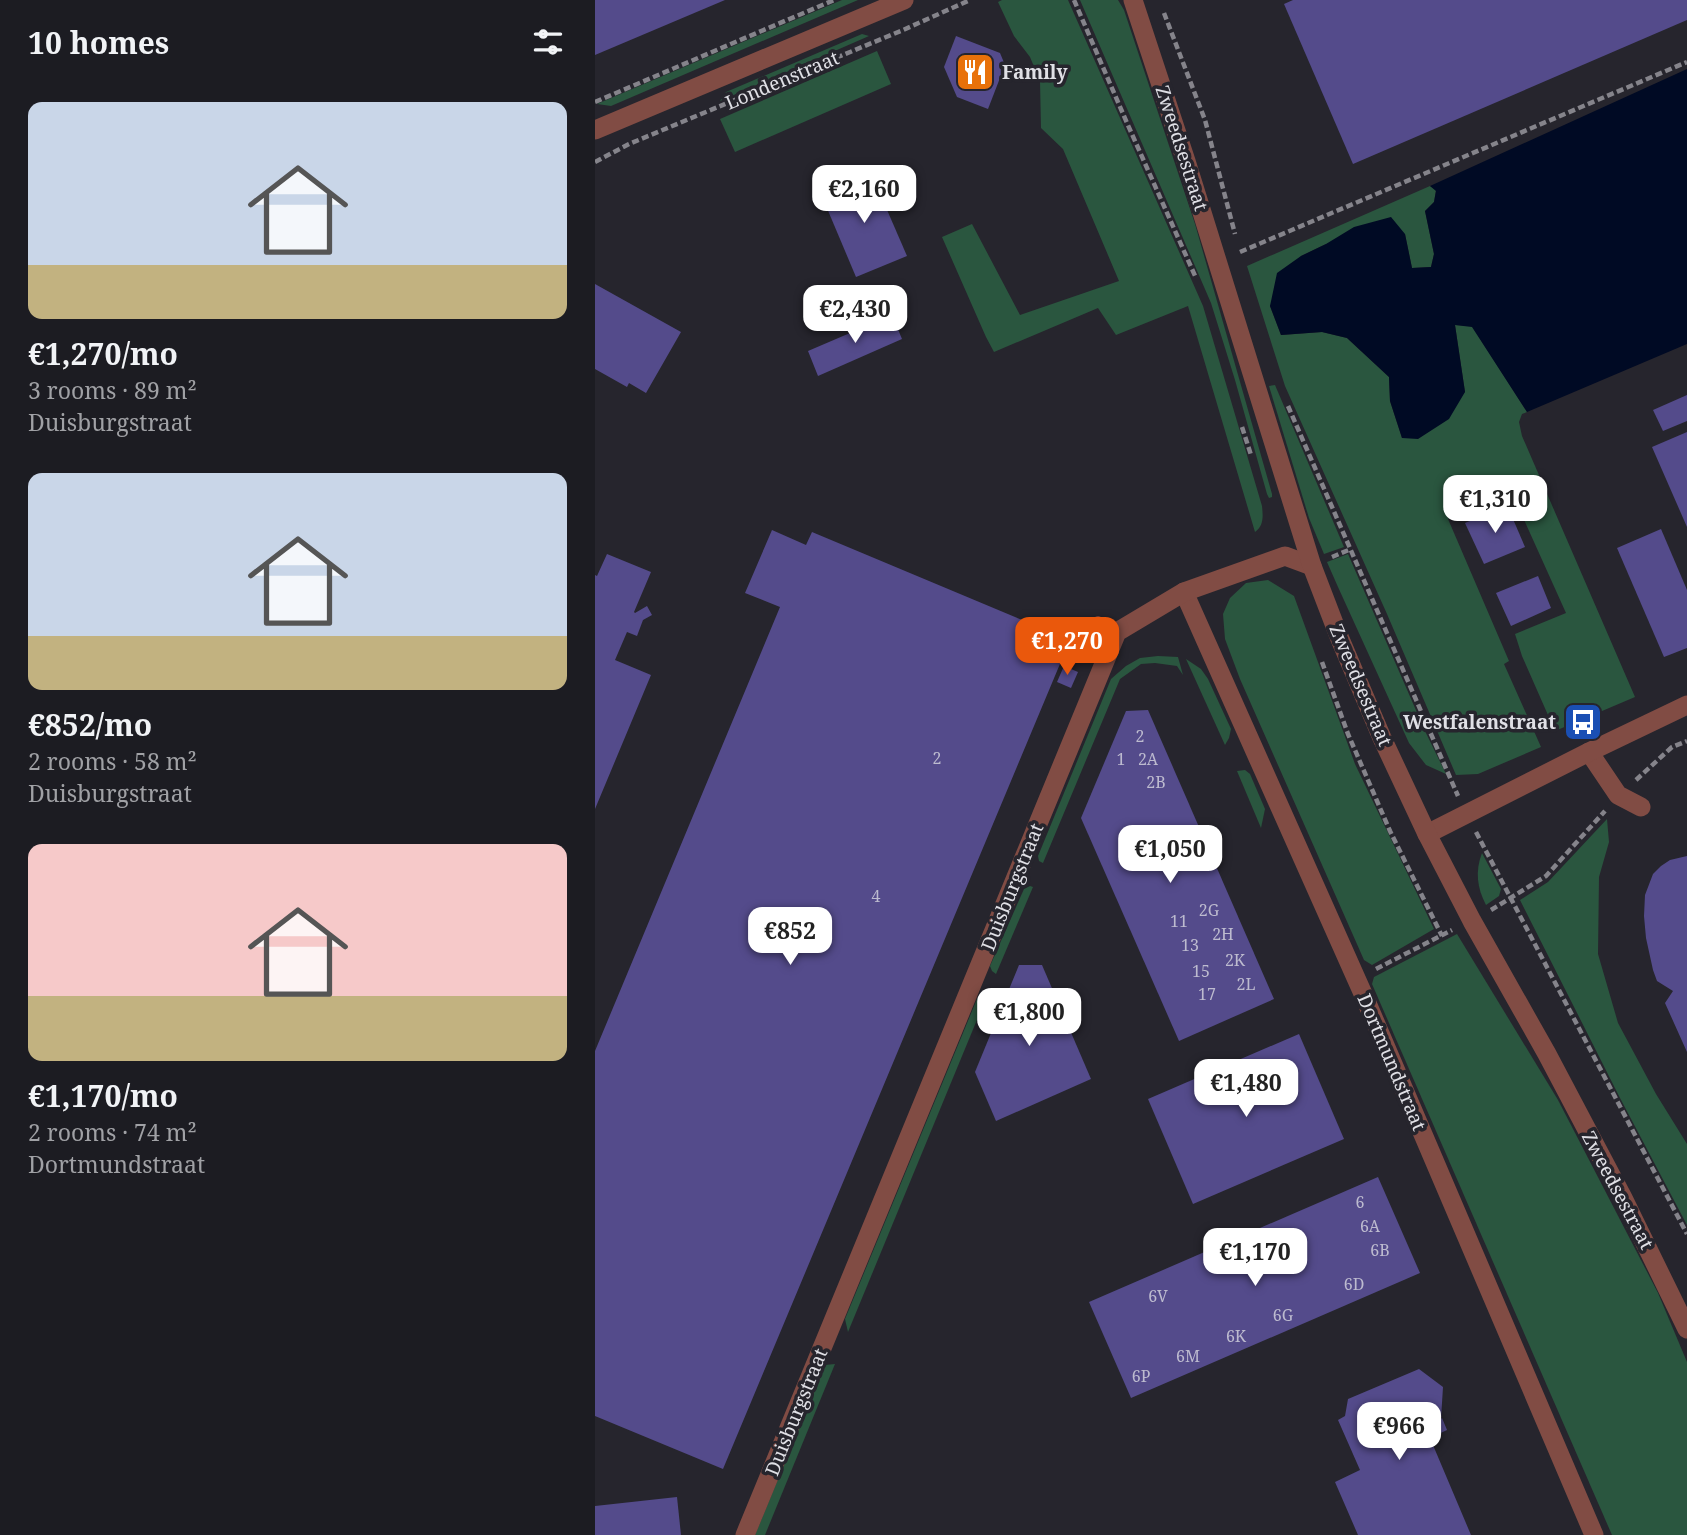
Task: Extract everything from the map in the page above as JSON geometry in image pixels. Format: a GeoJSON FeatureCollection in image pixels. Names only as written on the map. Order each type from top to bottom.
{"type":"FeatureCollection","features":[{"type":"Feature","properties":{"kind":"street","name":"Londenstraat"},"geometry":{"type":"LineString","coordinates":[[595,130],[904,0]]}},
{"type":"Feature","properties":{"kind":"street","name":"Zweedsestraat"},"geometry":{"type":"LineString","coordinates":[[1133,0],[1178,134],[1312,566],[1382,738],[1427,834],[1623,1198],[1687,1329]]}},
{"type":"Feature","properties":{"kind":"street"},"geometry":{"type":"LineString","coordinates":[[1117,632],[1184,592],[1285,556],[1312,566]]}},
{"type":"Feature","properties":{"kind":"street","name":"Dortmundstraat"},"geometry":{"type":"LineString","coordinates":[[1184,592],[1356,978],[1594,1535]]}},
{"type":"Feature","properties":{"kind":"street","name":"Duisburgstraat"},"geometry":{"type":"LineString","coordinates":[[745,1535],[1117,632]]}},
{"type":"Feature","properties":{"kind":"street"},"geometry":{"type":"LineString","coordinates":[[1427,834],[1687,705]]}},
{"type":"Feature","properties":{"kind":"street"},"geometry":{"type":"LineString","coordinates":[[1590,752],[1618,795],[1641,807]]}},
{"type":"Feature","properties":{"kind":"lane"},"geometry":{"type":"LineString","coordinates":[[1098,621],[1117,632]]}},
{"type":"Feature","properties":{"kind":"path"},"geometry":{"type":"LineString","coordinates":[[595,102],[834,0]]}},
{"type":"Feature","properties":{"kind":"path","name":"Londenstraat"},"geometry":{"type":"LineString","coordinates":[[595,162],[629,144],[970,0]]}},
{"type":"Feature","properties":{"kind":"path","name":"Zweedsestraat"},"geometry":{"type":"LineString","coordinates":[[1075,0],[1197,280]]}},
{"type":"Feature","properties":{"kind":"path","name":"Zweedsestraat"},"geometry":{"type":"LineString","coordinates":[[1164,12],[1206,120],[1237,239]]}},
{"type":"Feature","properties":{"kind":"path"},"geometry":{"type":"LineString","coordinates":[[1243,264],[1240,252],[1687,62]]}},
{"type":"Feature","properties":{"kind":"path"},"geometry":{"type":"LineString","coordinates":[[1286,400],[1467,815],[1687,1234]]}},
{"type":"Feature","properties":{"kind":"path"},"geometry":{"type":"LineString","coordinates":[[1240,418],[1254,466]]}},
{"type":"Feature","properties":{"kind":"path","name":"Zweedsestraat"},"geometry":{"type":"LineString","coordinates":[[1321,658],[1353,746],[1390,831],[1442,936]]}},
{"type":"Feature","properties":{"kind":"path"},"geometry":{"type":"LineString","coordinates":[[1356,978],[1472,921],[1546,876],[1618,795],[1672,747],[1687,741]]}},
{"type":"Feature","properties":{"kind":"green space"},"geometry":{"type":"Polygon","coordinates":[[[842,0],[858,0],[611,106],[597,104],[842,0]]]}},
{"type":"Feature","properties":{"kind":"green space"},"geometry":{"type":"Polygon","coordinates":[[[1068,0],[1203,306],[1262,506],[1263,517],[1255,532],[1188,306],[1116,335],[1098,308],[994,352],[986,337],[942,237],[972,224],[1020,315],[1119,281],[1063,149],[1041,128],[1040,81],[1030,57],[1014,36],[998,2],[1068,0]]]}},
{"type":"Feature","properties":{"kind":"green space"},"geometry":{"type":"Polygon","coordinates":[[[1080,0],[1118,0],[1124,10],[1195,224],[1272,497],[1269,498],[1267,494],[1211,303],[1080,0]]]}},
{"type":"Feature","properties":{"kind":"green space"},"geometry":{"type":"Polygon","coordinates":[[[862,34],[869,36],[720,101],[726,92],[862,34]]]}},
{"type":"Feature","properties":{"kind":"green space"},"geometry":{"type":"Polygon","coordinates":[[[877,51],[891,84],[735,152],[720,119],[877,51]]]}},
{"type":"Feature","properties":{"kind":"green space"},"geometry":{"type":"Polygon","coordinates":[[[1430,186],[1436,190],[1434,202],[1425,211],[1434,254],[1431,267],[1412,268],[1405,234],[1326,244],[1301,256],[1270,306],[1281,335],[1322,332],[1347,338],[1389,377],[1390,401],[1402,438],[1465,392],[1455,325],[1472,326],[1527,412],[1522,414],[1519,422],[1522,436],[1635,697],[1555,731],[1515,634],[1566,613],[1512,493],[1448,519],[1509,661],[1504,664],[1541,747],[1478,774],[1456,775],[1285,386],[1247,266],[1430,186]]]}},
{"type":"Feature","properties":{"kind":"green space"},"geometry":{"type":"Polygon","coordinates":[[[1275,385],[1344,547],[1324,554],[1309,518],[1269,386],[1275,385]]]}},
{"type":"Feature","properties":{"kind":"green space"},"geometry":{"type":"Polygon","coordinates":[[[1348,554],[1446,774],[1426,765],[1409,743],[1338,587],[1327,562],[1348,554]]]}},
{"type":"Feature","properties":{"kind":"green space"},"geometry":{"type":"Polygon","coordinates":[[[1268,580],[1294,596],[1355,764],[1434,929],[1372,965],[1364,960],[1240,679],[1225,639],[1223,614],[1230,598],[1246,583],[1268,580]]]}},
{"type":"Feature","properties":{"kind":"green space"},"geometry":{"type":"Polygon","coordinates":[[[1178,657],[1183,675],[1177,666],[1155,663],[1141,664],[1120,679],[1043,863],[1039,861],[1038,856],[1111,679],[1140,658],[1178,657]]]}},
{"type":"Feature","properties":{"kind":"green space"},"geometry":{"type":"Polygon","coordinates":[[[1186,659],[1201,669],[1208,679],[1231,729],[1225,745],[1186,659]]]}},
{"type":"Feature","properties":{"kind":"green space"},"geometry":{"type":"Polygon","coordinates":[[[1245,770],[1250,774],[1265,809],[1261,828],[1237,771],[1245,770]]]}},
{"type":"Feature","properties":{"kind":"green space"},"geometry":{"type":"Polygon","coordinates":[[[1607,819],[1609,842],[1599,877],[1598,954],[1618,1023],[1656,1094],[1687,1144],[1687,1225],[1520,900],[1548,882],[1607,819]]]}},
{"type":"Feature","properties":{"kind":"green space"},"geometry":{"type":"Polygon","coordinates":[[[1482,853],[1501,889],[1499,896],[1486,905],[1478,879],[1482,853]]]}},
{"type":"Feature","properties":{"kind":"green space"},"geometry":{"type":"Polygon","coordinates":[[[1033,887],[996,974],[990,966],[1024,889],[1033,887]]]}},
{"type":"Feature","properties":{"kind":"green space"},"geometry":{"type":"Polygon","coordinates":[[[1457,934],[1558,1100],[1658,1293],[1687,1362],[1687,1535],[1612,1535],[1372,984],[1374,977],[1457,934]]]}},
{"type":"Feature","properties":{"kind":"green space"},"geometry":{"type":"Polygon","coordinates":[[[984,996],[986,998],[848,1332],[845,1319],[977,999],[984,996]]]}},
{"type":"Feature","properties":{"kind":"green space"},"geometry":{"type":"Polygon","coordinates":[[[835,1364],[765,1535],[755,1535],[825,1365],[835,1364]]]}},
{"type":"Feature","properties":{"kind":"water"},"geometry":{"type":"Polygon","coordinates":[[[1687,69],[1687,344],[1527,412],[1472,327],[1455,325],[1465,392],[1449,419],[1418,439],[1402,438],[1390,401],[1389,377],[1347,338],[1322,332],[1281,335],[1270,306],[1277,273],[1301,256],[1354,227],[1391,217],[1405,234],[1412,268],[1431,267],[1434,254],[1425,211],[1434,202],[1436,191],[1430,186],[1687,69]]]}},
{"type":"Feature","properties":{"kind":"building"},"geometry":{"type":"Polygon","coordinates":[[[595,0],[725,0],[595,55],[595,0]]]}},
{"type":"Feature","properties":{"kind":"building"},"geometry":{"type":"Polygon","coordinates":[[[1293,0],[1687,0],[1687,20],[1353,164],[1284,4],[1293,0]]]}},
{"type":"Feature","properties":{"kind":"building"},"geometry":{"type":"Polygon","coordinates":[[[956,36],[1000,53],[1005,65],[988,109],[957,97],[944,67],[956,36]]]}},
{"type":"Feature","properties":{"kind":"building"},"geometry":{"type":"Polygon","coordinates":[[[871,173],[907,256],[856,277],[821,194],[871,173]]]}},
{"type":"Feature","properties":{"kind":"building"},"geometry":{"type":"Polygon","coordinates":[[[595,284],[681,332],[646,393],[629,383],[627,387],[595,369],[595,284]]]}},
{"type":"Feature","properties":{"kind":"building"},"geometry":{"type":"Polygon","coordinates":[[[892,315],[902,339],[818,376],[808,351],[892,315]]]}},
{"type":"Feature","properties":{"kind":"building"},"geometry":{"type":"Polygon","coordinates":[[[1687,395],[1687,421],[1663,431],[1653,410],[1687,395]]]}},
{"type":"Feature","properties":{"kind":"building"},"geometry":{"type":"Polygon","coordinates":[[[1687,432],[1687,527],[1652,447],[1687,432]]]}},
{"type":"Feature","properties":{"kind":"building"},"geometry":{"type":"Polygon","coordinates":[[[1507,505],[1525,547],[1484,564],[1465,523],[1507,505]]]}},
{"type":"Feature","properties":{"kind":"building"},"geometry":{"type":"Polygon","coordinates":[[[1661,529],[1687,590],[1687,648],[1664,657],[1617,548],[1661,529]]]}},
{"type":"Feature","properties":{"kind":"building"},"geometry":{"type":"Polygon","coordinates":[[[772,530],[806,545],[812,532],[1070,640],[723,1469],[595,1416],[595,1051],[780,607],[745,593],[772,530]]]}},
{"type":"Feature","properties":{"kind":"building"},"geometry":{"type":"Polygon","coordinates":[[[607,554],[651,572],[634,612],[647,606],[652,615],[643,620],[637,636],[627,632],[615,660],[651,675],[595,809],[595,575],[597,576],[607,554]]]}},
{"type":"Feature","properties":{"kind":"building"},"geometry":{"type":"Polygon","coordinates":[[[1538,576],[1551,608],[1511,626],[1496,593],[1538,576]]]}},
{"type":"Feature","properties":{"kind":"building"},"geometry":{"type":"Polygon","coordinates":[[[1064,666],[1078,672],[1071,688],[1057,682],[1064,666]]]}},
{"type":"Feature","properties":{"kind":"building"},"geometry":{"type":"Polygon","coordinates":[[[1148,710],[1274,999],[1179,1041],[1081,818],[1126,711],[1148,710]]]}},
{"type":"Feature","properties":{"kind":"building"},"geometry":{"type":"Polygon","coordinates":[[[1687,856],[1687,1052],[1665,1003],[1673,991],[1657,981],[1653,970],[1644,916],[1645,895],[1653,874],[1670,860],[1687,856]]]}},
{"type":"Feature","properties":{"kind":"building"},"geometry":{"type":"Polygon","coordinates":[[[1019,965],[1042,965],[1091,1079],[996,1121],[975,1072],[1019,965]]]}},
{"type":"Feature","properties":{"kind":"building"},"geometry":{"type":"Polygon","coordinates":[[[1299,1034],[1344,1139],[1193,1204],[1148,1099],[1299,1034]]]}},
{"type":"Feature","properties":{"kind":"building"},"geometry":{"type":"Polygon","coordinates":[[[1378,1177],[1420,1273],[1131,1398],[1089,1302],[1378,1177]]]}},
{"type":"Feature","properties":{"kind":"building"},"geometry":{"type":"Polygon","coordinates":[[[1419,1369],[1443,1387],[1441,1419],[1447,1430],[1430,1438],[1471,1535],[1358,1535],[1335,1482],[1360,1470],[1338,1420],[1345,1416],[1348,1399],[1419,1369]]]}},
{"type":"Feature","properties":{"kind":"building"},"geometry":{"type":"Polygon","coordinates":[[[677,1497],[681,1535],[595,1535],[595,1506],[677,1497]]]}},
{"type":"Feature","properties":{"kind":"place","name":"Family"},"geometry":{"type":"Point","coordinates":[975,72]}},
{"type":"Feature","properties":{"kind":"place","name":"Westfalenstraat"},"geometry":{"type":"Point","coordinates":[1583,722]}}]}
